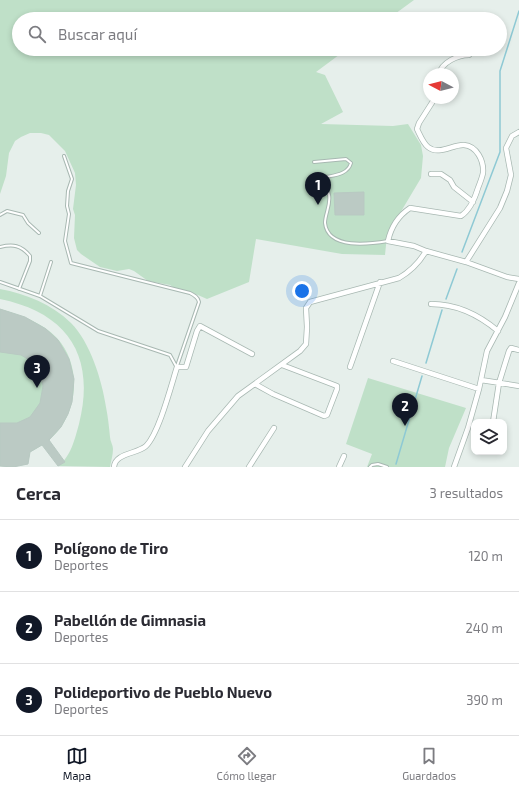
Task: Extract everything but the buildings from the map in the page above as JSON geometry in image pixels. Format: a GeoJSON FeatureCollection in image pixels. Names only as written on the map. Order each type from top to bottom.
{"type":"FeatureCollection","features":[{"type":"Feature","properties":{"kind":"street"},"geometry":{"type":"LineString","coordinates":[[442,68],[443,65],[460,56]]}},
{"type":"Feature","properties":{"kind":"street"},"geometry":{"type":"LineString","coordinates":[[431,104],[417,128],[422,139],[434,150],[442,150],[465,145],[471,148],[478,153],[482,160],[483,172],[472,202],[464,214],[461,216],[410,208],[401,214],[389,233],[388,241],[414,246],[519,280]]}},
{"type":"Feature","properties":{"kind":"street"},"geometry":{"type":"LineString","coordinates":[[466,262],[500,208],[507,191],[511,175],[506,148],[512,136],[519,132]]}},
{"type":"Feature","properties":{"kind":"street"},"geometry":{"type":"LineString","coordinates":[[431,174],[441,174],[450,180],[454,187],[472,202]]}},
{"type":"Feature","properties":{"kind":"street"},"geometry":{"type":"LineString","coordinates":[[185,467],[208,431],[230,404],[244,390],[282,365],[300,351],[306,344],[306,308],[310,302],[399,278],[410,272],[426,251]]}},
{"type":"Feature","properties":{"kind":"street"},"geometry":{"type":"LineString","coordinates":[[350,367],[380,282]]}},
{"type":"Feature","properties":{"kind":"street"},"geometry":{"type":"LineString","coordinates":[[454,467],[468,428],[479,389],[487,351],[505,317],[519,283]]}},
{"type":"Feature","properties":{"kind":"street"},"geometry":{"type":"LineString","coordinates":[[431,304],[443,304],[461,308],[491,325],[498,331]]}},
{"type":"Feature","properties":{"kind":"street"},"geometry":{"type":"LineString","coordinates":[[114,467],[114,463],[119,458],[140,451],[152,438],[165,405],[177,367],[186,367],[197,331],[200,326],[252,354]]}},
{"type":"Feature","properties":{"kind":"street"},"geometry":{"type":"LineString","coordinates":[[493,419],[499,383],[511,348],[519,350]]}},
{"type":"Feature","properties":{"kind":"street"},"geometry":{"type":"LineString","coordinates":[[393,361],[479,389]]}},
{"type":"Feature","properties":{"kind":"street"},"geometry":{"type":"LineString","coordinates":[[255,384],[273,394],[324,416],[327,415],[337,386],[282,365]]}},
{"type":"Feature","properties":{"kind":"street"},"geometry":{"type":"LineString","coordinates":[[481,380],[519,386]]}},
{"type":"Feature","properties":{"kind":"street"},"geometry":{"type":"LineString","coordinates":[[249,467],[274,428]]}},
{"type":"Feature","properties":{"kind":"street"},"geometry":{"type":"LineString","coordinates":[[339,467],[344,456]]}},
{"type":"Feature","properties":{"kind":"lane"},"geometry":{"type":"LineString","coordinates":[[64,156],[72,179],[68,191],[67,206],[69,214],[65,241],[71,263],[194,294],[199,300],[177,367]]}},
{"type":"Feature","properties":{"kind":"lane"},"geometry":{"type":"LineString","coordinates":[[314,162],[346,160],[351,163],[348,169],[343,173],[326,177],[324,180],[329,195],[326,224],[327,230],[333,237],[341,242],[350,244],[388,241]]}},
{"type":"Feature","properties":{"kind":"lane"},"geometry":{"type":"LineString","coordinates":[[0,215],[7,211],[23,216],[39,233]]}},
{"type":"Feature","properties":{"kind":"lane"},"geometry":{"type":"LineString","coordinates":[[0,247],[11,245],[19,246],[30,256],[30,261],[19,289]]}},
{"type":"Feature","properties":{"kind":"lane"},"geometry":{"type":"LineString","coordinates":[[40,296],[52,262]]}},
{"type":"Feature","properties":{"kind":"lane"},"geometry":{"type":"LineString","coordinates":[[0,282],[40,296],[98,331],[170,355],[177,367]]}},
{"type":"Feature","properties":{"kind":"lane"},"geometry":{"type":"LineString","coordinates":[[370,467],[378,464],[387,467]]}},
{"type":"Feature","properties":{"kind":"green space"},"geometry":{"type":"Polygon","coordinates":[[[0,0],[414,0],[398,12],[12,12],[12,56],[338,56],[316,72],[325,75],[343,112],[321,124],[393,126],[408,124],[421,145],[423,156],[421,178],[387,235],[385,255],[342,254],[256,239],[249,282],[207,299],[191,292],[184,293],[170,285],[148,281],[129,269],[117,271],[100,267],[77,250],[74,238],[75,215],[73,209],[76,185],[75,173],[65,151],[49,135],[30,133],[15,141],[9,153],[6,176],[0,194],[0,0]]]}},
{"type":"Feature","properties":{"kind":"green space"},"geometry":{"type":"Polygon","coordinates":[[[0,289],[29,297],[56,310],[71,323],[84,340],[102,385],[110,438],[113,446],[110,467],[58,466],[66,458],[69,452],[79,424],[83,400],[83,378],[79,358],[71,341],[59,327],[43,315],[24,306],[0,299],[0,289]]]}},
{"type":"Feature","properties":{"kind":"green space"},"geometry":{"type":"Polygon","coordinates":[[[0,309],[38,323],[51,332],[64,348],[69,358],[73,370],[74,382],[71,406],[61,427],[47,441],[30,452],[28,464],[13,467],[0,466],[0,309]]]}},
{"type":"Feature","properties":{"kind":"green space"},"geometry":{"type":"Polygon","coordinates":[[[368,378],[466,408],[449,448],[445,467],[367,467],[372,454],[346,444],[368,378]]]}},
{"type":"Feature","properties":{"kind":"waterway"},"geometry":{"type":"LineString","coordinates":[[507,49],[519,11]]}},
{"type":"Feature","properties":{"kind":"waterway"},"geometry":{"type":"LineString","coordinates":[[462,252],[500,152],[500,71],[505,56]]}},
{"type":"Feature","properties":{"kind":"waterway"},"geometry":{"type":"LineString","coordinates":[[446,299],[457,269]]}},
{"type":"Feature","properties":{"kind":"waterway"},"geometry":{"type":"LineString","coordinates":[[426,363],[442,310]]}},
{"type":"Feature","properties":{"kind":"waterway"},"geometry":{"type":"LineString","coordinates":[[396,464],[422,376]]}},
{"type":"Feature","properties":{"kind":"place","name":"Polígono de Tiro"},"geometry":{"type":"Point","coordinates":[318,205]}},
{"type":"Feature","properties":{"kind":"place","name":"Polideportivo de Pueblo Nuevo"},"geometry":{"type":"Point","coordinates":[37,388]}},
{"type":"Feature","properties":{"kind":"place","name":"Pabellón de Gimnasia"},"geometry":{"type":"Point","coordinates":[405,426]}}]}
